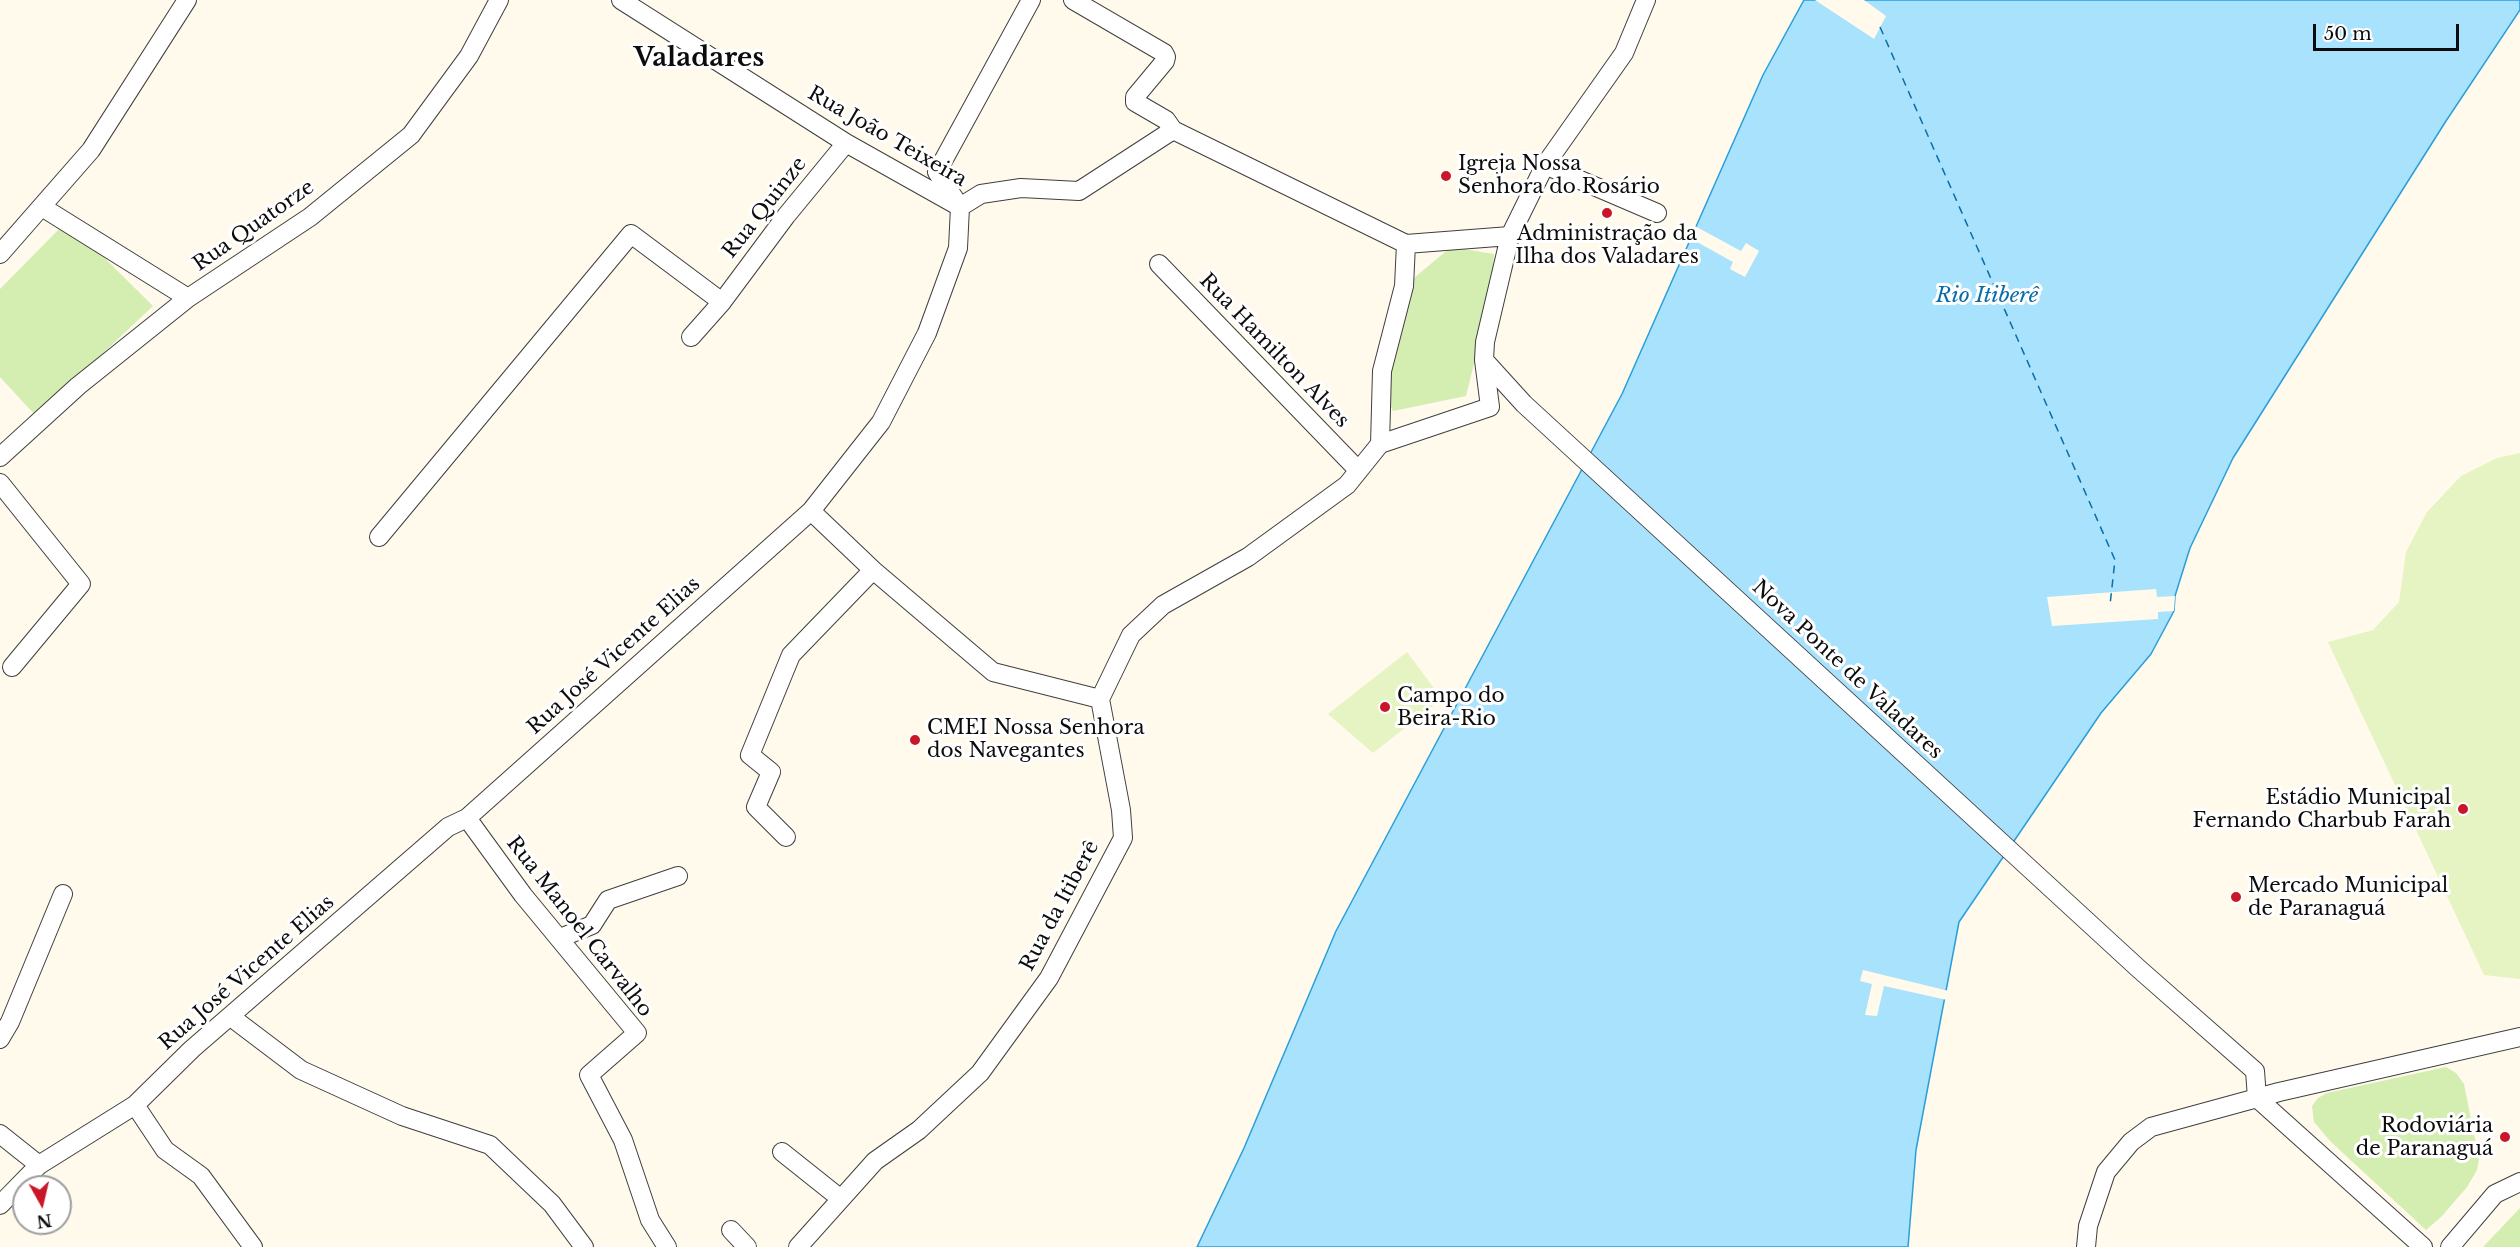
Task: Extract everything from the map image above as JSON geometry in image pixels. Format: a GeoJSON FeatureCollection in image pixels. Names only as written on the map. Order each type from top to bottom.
{"type":"FeatureCollection","features":[{"type":"Feature","properties":{"kind":"street"},"geometry":{"type":"LineString","coordinates":[[0,254],[91,150],[187,0]]}},
{"type":"Feature","properties":{"kind":"street","name":"Rua Quatorze"},"geometry":{"type":"LineString","coordinates":[[0,457],[78,386],[188,298],[310,217],[411,135],[469,56],[499,0]]}},
{"type":"Feature","properties":{"kind":"street","name":"Rua João Teixeira"},"geometry":{"type":"LineString","coordinates":[[621,0],[846,143],[960,207],[981,194],[1021,189],[1079,191],[1173,130]]}},
{"type":"Feature","properties":{"kind":"street"},"geometry":{"type":"LineString","coordinates":[[960,207],[937,172],[1031,0]]}},
{"type":"Feature","properties":{"kind":"street"},"geometry":{"type":"LineString","coordinates":[[1073,0],[1164,53],[1165,61],[1135,97],[1135,102],[1166,120],[1173,130],[1406,244],[1510,236]]}},
{"type":"Feature","properties":{"kind":"street"},"geometry":{"type":"LineString","coordinates":[[811,511],[873,570],[993,672],[1100,699],[1131,635],[1163,604],[1248,557],[1347,485],[1380,444],[1490,406],[1484,360],[1485,342],[1510,236],[1545,165],[1624,53],[1646,0]]}},
{"type":"Feature","properties":{"kind":"street","name":"Rua Quinze"},"geometry":{"type":"LineString","coordinates":[[692,338],[786,216],[846,143]]}},
{"type":"Feature","properties":{"kind":"street"},"geometry":{"type":"LineString","coordinates":[[1545,165],[1657,213]]}},
{"type":"Feature","properties":{"kind":"street"},"geometry":{"type":"LineString","coordinates":[[42,207],[188,298]]}},
{"type":"Feature","properties":{"kind":"street","name":"Rua José Vicente Elias"},"geometry":{"type":"LineString","coordinates":[[0,1205],[39,1165],[135,1105],[192,1049],[448,827],[467,818],[811,511],[881,422],[927,333],[958,248],[960,207]]}},
{"type":"Feature","properties":{"kind":"street"},"geometry":{"type":"LineString","coordinates":[[379,537],[631,234],[722,302]]}},
{"type":"Feature","properties":{"kind":"street"},"geometry":{"type":"LineString","coordinates":[[1380,444],[1382,371],[1404,286],[1406,244]]}},
{"type":"Feature","properties":{"kind":"street","name":"Rua Hamilton Alves"},"geometry":{"type":"LineString","coordinates":[[1159,264],[1358,470]]}},
{"type":"Feature","properties":{"kind":"street","name":"Nova Ponte de Valadares"},"geometry":{"type":"LineString","coordinates":[[1484,360],[1524,404],[2139,969],[2255,1071],[2257,1098]]}},
{"type":"Feature","properties":{"kind":"street"},"geometry":{"type":"LineString","coordinates":[[0,483],[81,584],[12,667]]}},
{"type":"Feature","properties":{"kind":"street"},"geometry":{"type":"LineString","coordinates":[[786,837],[756,807],[771,772],[750,755],[791,655],[873,570]]}},
{"type":"Feature","properties":{"kind":"street","name":"Rua da Itiberê"},"geometry":{"type":"LineString","coordinates":[[798,1247],[875,1161],[919,1130],[980,1073],[1049,978],[1123,838],[1121,810],[1100,699]]}},
{"type":"Feature","properties":{"kind":"street","name":"Rua Manoel Carvalho"},"geometry":{"type":"LineString","coordinates":[[467,818],[523,895],[637,1033],[589,1075],[623,1140],[650,1220],[667,1247]]}},
{"type":"Feature","properties":{"kind":"street"},"geometry":{"type":"LineString","coordinates":[[560,938],[592,925],[608,900],[678,876]]}},
{"type":"Feature","properties":{"kind":"street"},"geometry":{"type":"LineString","coordinates":[[0,1039],[10,1022],[63,894]]}},
{"type":"Feature","properties":{"kind":"street"},"geometry":{"type":"LineString","coordinates":[[231,1017],[301,1070],[402,1116],[490,1145],[552,1204],[584,1247]]}},
{"type":"Feature","properties":{"kind":"street"},"geometry":{"type":"LineString","coordinates":[[2086,1247],[2088,1226],[2106,1172],[2131,1142],[2151,1127],[2257,1098],[2520,1037]]}},
{"type":"Feature","properties":{"kind":"street"},"geometry":{"type":"LineString","coordinates":[[2257,1098],[2423,1247]]}},
{"type":"Feature","properties":{"kind":"street"},"geometry":{"type":"LineString","coordinates":[[135,1105],[165,1150],[201,1176],[253,1247]]}},
{"type":"Feature","properties":{"kind":"street"},"geometry":{"type":"LineString","coordinates":[[0,1134],[39,1165]]}},
{"type":"Feature","properties":{"kind":"street"},"geometry":{"type":"LineString","coordinates":[[782,1152],[841,1199]]}},
{"type":"Feature","properties":{"kind":"street"},"geometry":{"type":"LineString","coordinates":[[2450,1247],[2495,1194],[2520,1182]]}},
{"type":"Feature","properties":{"kind":"street"},"geometry":{"type":"LineString","coordinates":[[731,1230],[747,1247]]}},
{"type":"Feature","properties":{"kind":"green space"},"geometry":{"type":"Polygon","coordinates":[[[67,221],[153,306],[36,416],[0,377],[0,289],[67,221]]]}},
{"type":"Feature","properties":{"kind":"green space"},"geometry":{"type":"Polygon","coordinates":[[[1451,247],[1494,254],[1492,291],[1466,396],[1393,411],[1384,393],[1390,343],[1414,278],[1451,247]]]}},
{"type":"Feature","properties":{"kind":"green space","name":"Estádio Municipal Fernando Charbub Farah"},"geometry":{"type":"Polygon","coordinates":[[[2520,453],[2520,979],[2484,975],[2328,642],[2373,630],[2399,602],[2406,552],[2427,512],[2461,476],[2497,458],[2520,453]]]}},
{"type":"Feature","properties":{"kind":"green space","name":"Campo do Beira-Rio"},"geometry":{"type":"Polygon","coordinates":[[[1407,652],[1442,699],[1373,753],[1328,714],[1407,652]]]}},
{"type":"Feature","properties":{"kind":"green space"},"geometry":{"type":"Polygon","coordinates":[[[2446,1067],[2456,1073],[2464,1084],[2479,1159],[2477,1170],[2467,1187],[2442,1216],[2426,1230],[2330,1141],[2314,1122],[2312,1106],[2318,1098],[2327,1093],[2446,1067]]]}},
{"type":"Feature","properties":{"kind":"green space"},"geometry":{"type":"Polygon","coordinates":[[[2519,1209],[2520,1247],[2483,1247],[2519,1209]]]}},
{"type":"Feature","properties":{"kind":"water","name":"Rio Itiberê"},"geometry":{"type":"Polygon","coordinates":[[[1804,0],[2520,0],[2520,10],[2446,121],[2233,458],[2190,548],[2175,596],[2174,611],[2151,654],[2101,713],[1959,922],[1916,1150],[1908,1247],[1197,1247],[1244,1148],[1336,931],[1622,394],[1763,75],[1804,0]]]}},
{"type":"Feature","properties":{"kind":"pier"},"geometry":{"type":"Polygon","coordinates":[[[1815,0],[1864,0],[1886,16],[1874,39],[1815,0]]]}},
{"type":"Feature","properties":{"kind":"pier"},"geometry":{"type":"Polygon","coordinates":[[[1693,225],[1741,251],[1746,243],[1759,251],[1745,277],[1730,269],[1733,262],[1688,237],[1693,225]]]}},
{"type":"Feature","properties":{"kind":"pier"},"geometry":{"type":"Polygon","coordinates":[[[2156,589],[2157,597],[2175,596],[2174,611],[2158,612],[2158,619],[2052,626],[2047,597],[2156,589]]]}},
{"type":"Feature","properties":{"kind":"pier"},"geometry":{"type":"Polygon","coordinates":[[[1863,970],[1949,991],[1947,1000],[1884,986],[1877,1016],[1865,1015],[1872,984],[1860,981],[1863,970]]]}},
{"type":"Feature","properties":{"kind":"ferry route"},"geometry":{"type":"LineString","coordinates":[[1880,27],[2115,560],[2110,605]]}},
{"type":"Feature","properties":{"kind":"place","name":"Igreja Nossa Senhora do Rosário"},"geometry":{"type":"Point","coordinates":[1446,176]}},
{"type":"Feature","properties":{"kind":"place","name":"Administração da Ilha dos Valadares"},"geometry":{"type":"Point","coordinates":[1607,213]}},
{"type":"Feature","properties":{"kind":"place","name":"Campo do Beira-Rio"},"geometry":{"type":"Point","coordinates":[1385,707]}},
{"type":"Feature","properties":{"kind":"place","name":"CMEI Nossa Senhora dos Navegantes"},"geometry":{"type":"Point","coordinates":[915,740]}},
{"type":"Feature","properties":{"kind":"place","name":"Estádio Municipal Fernando Charbub Farah"},"geometry":{"type":"Point","coordinates":[2463,809]}},
{"type":"Feature","properties":{"kind":"place","name":"Mercado Municipal de Paranaguá"},"geometry":{"type":"Point","coordinates":[2236,897]}},
{"type":"Feature","properties":{"kind":"place","name":"Rodoviária de Paranaguá"},"geometry":{"type":"Point","coordinates":[2505,1137]}},
{"type":"Feature","properties":{"kind":"district","name":"Valadares"},"geometry":{"type":"Point","coordinates":[699,59]}}]}
